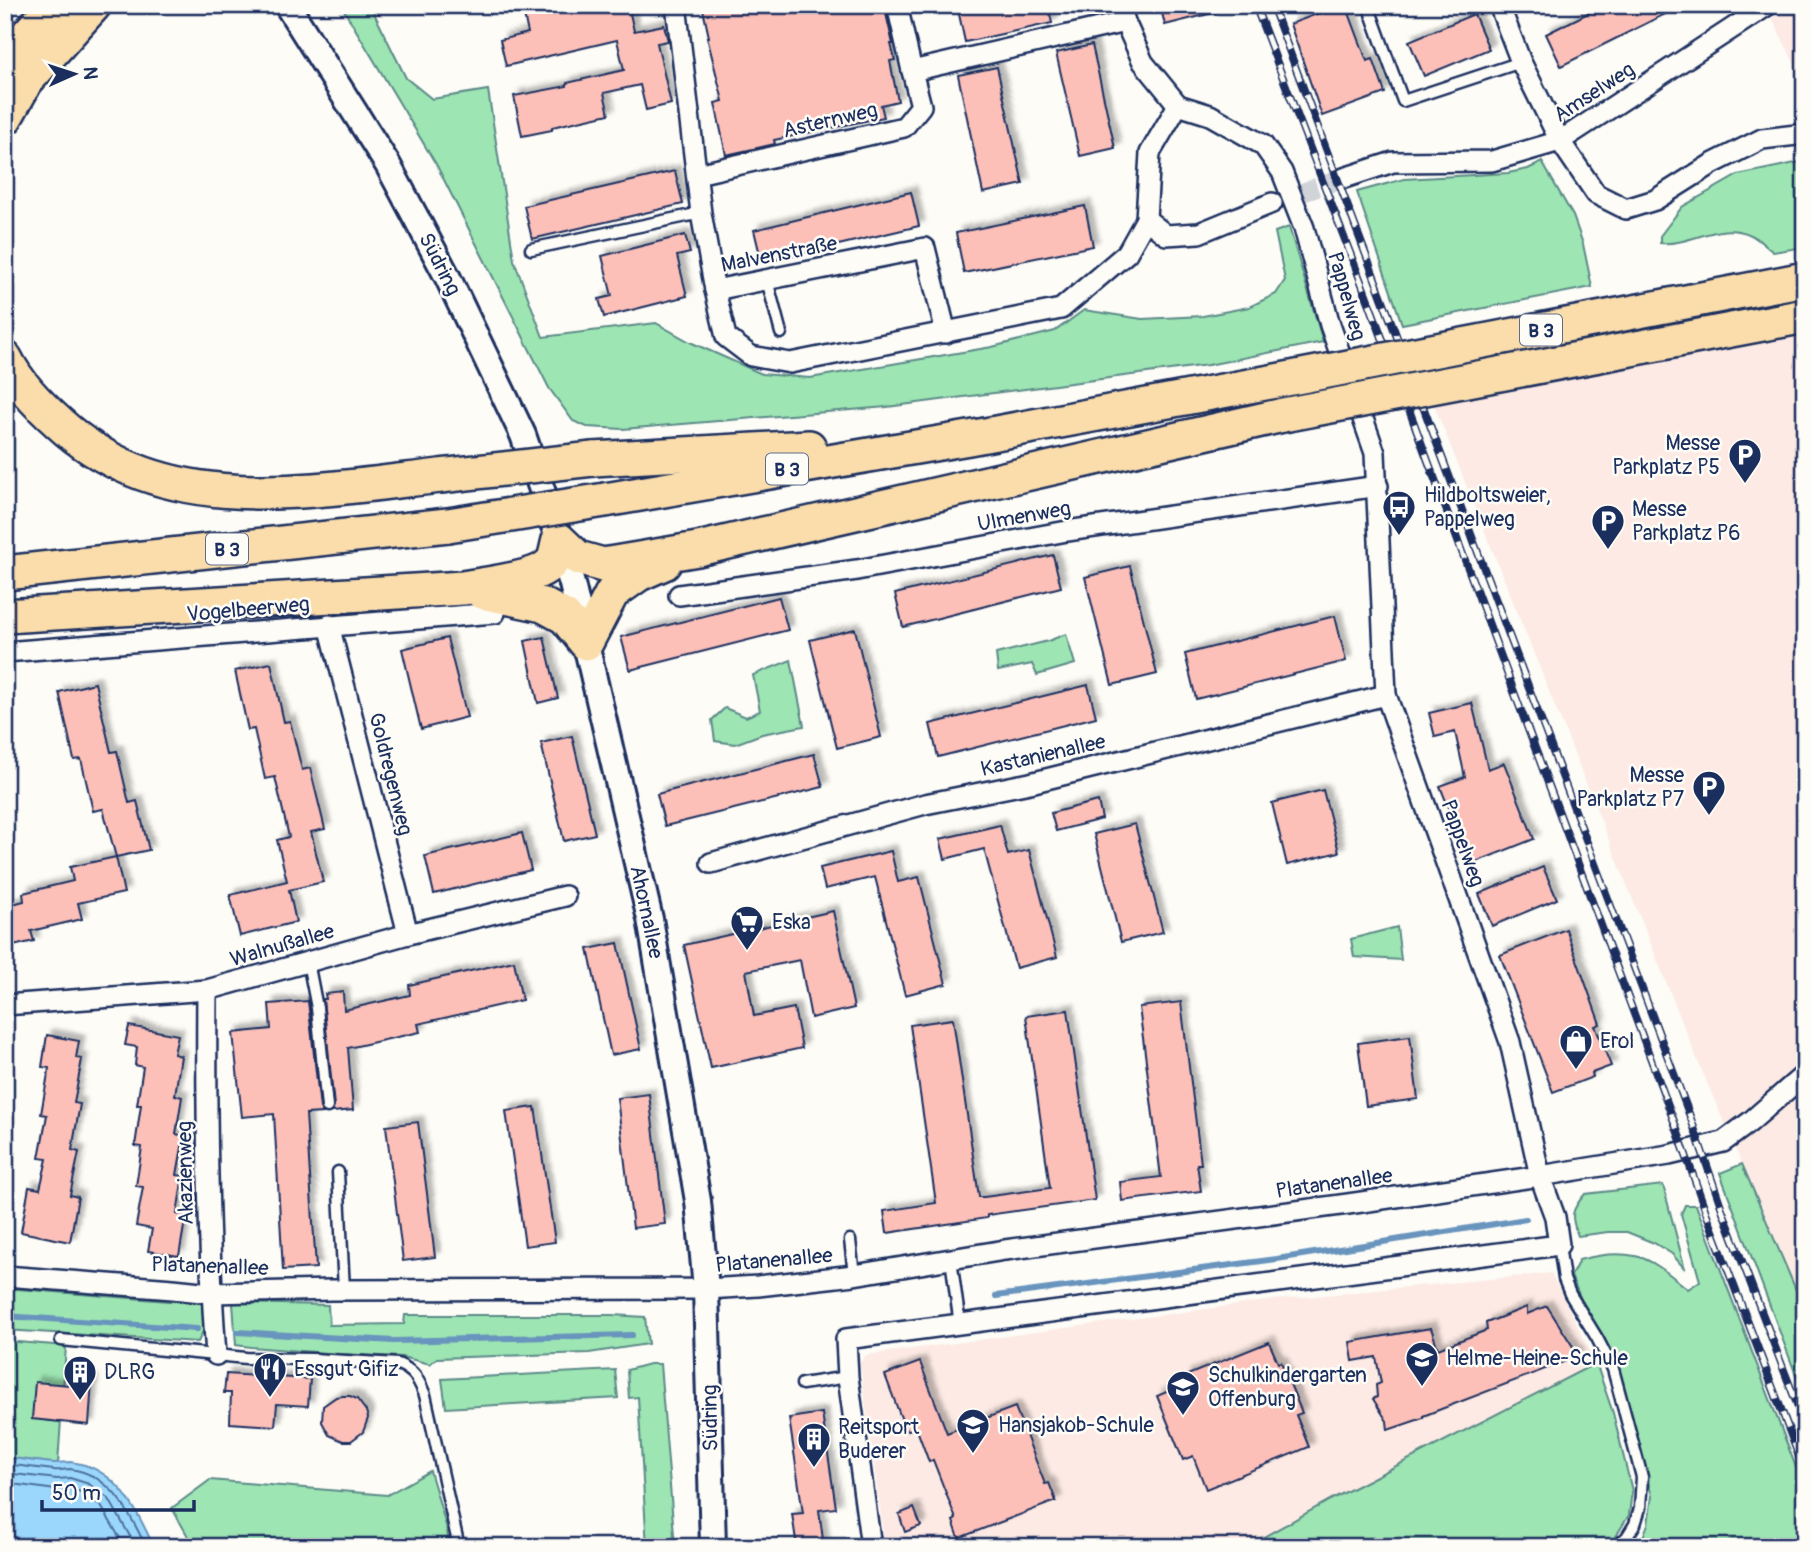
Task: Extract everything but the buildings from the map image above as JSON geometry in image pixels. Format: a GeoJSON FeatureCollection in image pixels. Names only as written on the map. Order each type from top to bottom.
{"type":"FeatureCollection","features":[{"type":"Feature","properties":{"kind":"highway"},"geometry":{"type":"LineString","coordinates":[[5,59],[55,5]]}},
{"type":"Feature","properties":{"kind":"highway"},"geometry":{"type":"LineString","coordinates":[[5,118],[26,81],[94,5]]}},
{"type":"Feature","properties":{"kind":"highway","name":"B 3"},"geometry":{"type":"LineString","coordinates":[[5,573],[448,525],[605,500],[969,438],[1805,279]]}},
{"type":"Feature","properties":{"kind":"highway"},"geometry":{"type":"LineString","coordinates":[[5,616],[463,588],[534,573],[552,562],[559,540],[578,558],[603,565],[698,549],[1283,415],[1805,316]]}},
{"type":"Feature","properties":{"kind":"highway"},"geometry":{"type":"LineString","coordinates":[[5,358],[33,399],[73,436],[118,465],[161,481],[221,491],[296,492],[593,459],[969,438]]}},
{"type":"Feature","properties":{"kind":"highway"},"geometry":{"type":"LineString","coordinates":[[463,588],[543,605],[565,617],[586,643],[612,593],[639,574],[698,549]]}},
{"type":"Feature","properties":{"kind":"street","name":"Südring"},"geometry":{"type":"LineString","coordinates":[[287,5],[388,165],[447,276],[523,435],[559,540]]}},
{"type":"Feature","properties":{"kind":"street","name":"Malvenstraße"},"geometry":{"type":"LineString","coordinates":[[676,5],[701,213],[715,290],[925,248],[946,333]]}},
{"type":"Feature","properties":{"kind":"street"},"geometry":{"type":"LineString","coordinates":[[715,290],[726,337],[751,356],[790,363],[1061,309],[1127,253],[1146,219],[1150,153],[1178,105],[1143,62],[1122,14],[912,71],[897,5]]}},
{"type":"Feature","properties":{"kind":"street","name":"Amselweg"},"geometry":{"type":"LineString","coordinates":[[1344,178],[1393,162],[1492,161],[1560,141],[1768,5]]}},
{"type":"Feature","properties":{"kind":"street"},"geometry":{"type":"LineString","coordinates":[[1502,6],[1521,62],[1560,141],[1596,194],[1626,209],[1655,200],[1712,164],[1762,139],[1805,134]]}},
{"type":"Feature","properties":{"kind":"street","name":"Asternweg"},"geometry":{"type":"LineString","coordinates":[[697,174],[904,127],[920,106],[912,71]]}},
{"type":"Feature","properties":{"kind":"street","name":"Pappelweg"},"geometry":{"type":"LineString","coordinates":[[1178,105],[1210,115],[1263,145],[1282,172],[1304,228],[1330,325],[1375,453],[1386,695],[1510,1042],[1540,1176]]}},
{"type":"Feature","properties":{"kind":"street"},"geometry":{"type":"LineString","coordinates":[[1146,219],[1166,235],[1199,233],[1272,203]]}},
{"type":"Feature","properties":{"kind":"street","name":"Ulmenweg"},"geometry":{"type":"LineString","coordinates":[[679,595],[857,570],[1067,531],[1378,486]]}},
{"type":"Feature","properties":{"kind":"street","name":"Ahornallee"},"geometry":{"type":"LineString","coordinates":[[559,540],[572,584],[650,919],[698,1202],[706,1289]]}},
{"type":"Feature","properties":{"kind":"street","name":"Vogelbeerweg"},"geometry":{"type":"LineString","coordinates":[[5,652],[495,613]]}},
{"type":"Feature","properties":{"kind":"street","name":"Goldregenweg"},"geometry":{"type":"LineString","coordinates":[[329,625],[408,934]]}},
{"type":"Feature","properties":{"kind":"street","name":"Kastanienallee"},"geometry":{"type":"LineString","coordinates":[[711,863],[925,804],[1030,783],[1386,695]]}},
{"type":"Feature","properties":{"kind":"street","name":"Walnußallee"},"geometry":{"type":"LineString","coordinates":[[5,1005],[207,990],[408,934],[565,896]]}},
{"type":"Feature","properties":{"kind":"street","name":"Akazienweg"},"geometry":{"type":"LineString","coordinates":[[207,990],[206,1121],[211,1293],[216,1355]]}},
{"type":"Feature","properties":{"kind":"street","name":"Platanenallee"},"geometry":{"type":"LineString","coordinates":[[5,1276],[211,1293],[706,1289],[758,1286],[854,1275],[1005,1250],[1540,1176],[1669,1155],[1723,1142],[1805,1074]]}},
{"type":"Feature","properties":{"kind":"street"},"geometry":{"type":"LineString","coordinates":[[871,1547],[848,1377],[846,1339],[1559,1245],[1555,1217],[1540,1176]]}},
{"type":"Feature","properties":{"kind":"street","name":"Südring"},"geometry":{"type":"LineString","coordinates":[[706,1289],[713,1547]]}},
{"type":"Feature","properties":{"kind":"lane"},"geometry":{"type":"LineString","coordinates":[[1368,5],[1403,102],[1521,62]]}},
{"type":"Feature","properties":{"kind":"lane"},"geometry":{"type":"LineString","coordinates":[[531,249],[701,213]]}},
{"type":"Feature","properties":{"kind":"lane"},"geometry":{"type":"LineString","coordinates":[[767,280],[781,332]]}},
{"type":"Feature","properties":{"kind":"lane"},"geometry":{"type":"LineString","coordinates":[[308,962],[317,1008],[327,1107]]}},
{"type":"Feature","properties":{"kind":"lane"},"geometry":{"type":"LineString","coordinates":[[338,1172],[344,1290]]}},
{"type":"Feature","properties":{"kind":"lane"},"geometry":{"type":"LineString","coordinates":[[850,1240],[854,1275]]}},
{"type":"Feature","properties":{"kind":"lane"},"geometry":{"type":"LineString","coordinates":[[1559,1245],[1563,1279],[1613,1370],[1642,1477],[1640,1508],[1635,1524],[1627,1537],[1616,1547]]}},
{"type":"Feature","properties":{"kind":"lane"},"geometry":{"type":"LineString","coordinates":[[951,1259],[960,1325]]}},
{"type":"Feature","properties":{"kind":"lane"},"geometry":{"type":"LineString","coordinates":[[61,1340],[216,1355],[386,1363],[409,1368],[417,1377],[425,1395],[459,1547]]}},
{"type":"Feature","properties":{"kind":"lane"},"geometry":{"type":"LineString","coordinates":[[802,1384],[848,1377]]}},
{"type":"Feature","properties":{"kind":"shaded area"},"geometry":{"type":"Polygon","coordinates":[[[1795,5],[1805,5],[1805,85],[1772,18],[1795,5]]]}},
{"type":"Feature","properties":{"kind":"shaded area"},"geometry":{"type":"Polygon","coordinates":[[[1805,332],[1805,1311],[1699,1064],[1432,400],[1805,332]]]}},
{"type":"Feature","properties":{"kind":"shaded area"},"geometry":{"type":"Polygon","coordinates":[[[1551,1273],[1596,1363],[1330,1500],[1263,1538],[1266,1547],[885,1547],[860,1363],[866,1355],[1273,1300],[1551,1273]]]}},
{"type":"Feature","properties":{"kind":"green space"},"geometry":{"type":"Polygon","coordinates":[[[341,5],[370,5],[406,78],[432,99],[488,90],[514,260],[543,337],[656,323],[690,342],[762,374],[810,378],[992,347],[1055,331],[1084,310],[1142,319],[1203,316],[1249,307],[1276,294],[1285,280],[1275,232],[1289,227],[1323,342],[1208,365],[887,407],[623,429],[587,427],[573,421],[549,388],[437,166],[341,5]]]}},
{"type":"Feature","properties":{"kind":"green space"},"geometry":{"type":"Polygon","coordinates":[[[1805,161],[1805,247],[1773,252],[1751,235],[1728,230],[1683,241],[1660,243],[1660,236],[1682,207],[1738,175],[1805,161]]]}},
{"type":"Feature","properties":{"kind":"green space"},"geometry":{"type":"Polygon","coordinates":[[[1542,162],[1573,216],[1583,244],[1592,287],[1402,324],[1357,192],[1404,179],[1508,173],[1528,169],[1542,162]]]}},
{"type":"Feature","properties":{"kind":"green space"},"geometry":{"type":"Polygon","coordinates":[[[1066,634],[1075,664],[1037,675],[1032,664],[998,671],[996,654],[1066,634]]]}},
{"type":"Feature","properties":{"kind":"green space"},"geometry":{"type":"Polygon","coordinates":[[[791,660],[804,726],[762,734],[735,744],[715,741],[712,720],[725,708],[746,717],[760,711],[753,675],[791,660]]]}},
{"type":"Feature","properties":{"kind":"green space"},"geometry":{"type":"Polygon","coordinates":[[[1397,927],[1401,960],[1354,957],[1351,939],[1397,927]]]}},
{"type":"Feature","properties":{"kind":"green space"},"geometry":{"type":"Polygon","coordinates":[[[1742,1164],[1805,1311],[1805,1399],[1720,1173],[1742,1164]]]}},
{"type":"Feature","properties":{"kind":"green space"},"geometry":{"type":"Polygon","coordinates":[[[1663,1185],[1685,1269],[1672,1254],[1627,1232],[1578,1236],[1573,1214],[1585,1194],[1663,1185]]]}},
{"type":"Feature","properties":{"kind":"green space"},"geometry":{"type":"Polygon","coordinates":[[[1685,1205],[1696,1205],[1805,1491],[1805,1547],[1635,1547],[1641,1542],[1648,1524],[1652,1496],[1614,1360],[1571,1276],[1579,1260],[1607,1255],[1628,1255],[1656,1265],[1688,1289],[1700,1281],[1681,1214],[1685,1205]]]}},
{"type":"Feature","properties":{"kind":"green space"},"geometry":{"type":"Polygon","coordinates":[[[5,1288],[204,1302],[205,1327],[198,1342],[5,1330],[5,1288]]]}},
{"type":"Feature","properties":{"kind":"green space"},"geometry":{"type":"Polygon","coordinates":[[[233,1303],[328,1305],[329,1325],[404,1324],[405,1315],[645,1317],[648,1344],[589,1353],[437,1358],[430,1364],[402,1357],[251,1347],[236,1345],[233,1303]]]}},
{"type":"Feature","properties":{"kind":"green space"},"geometry":{"type":"Polygon","coordinates":[[[5,1341],[66,1346],[58,1464],[5,1457],[5,1341]]]}},
{"type":"Feature","properties":{"kind":"green space"},"geometry":{"type":"Polygon","coordinates":[[[1596,1363],[1613,1413],[1632,1491],[1629,1515],[1613,1541],[1601,1547],[1266,1547],[1262,1538],[1330,1500],[1596,1363]]]}},
{"type":"Feature","properties":{"kind":"green space"},"geometry":{"type":"Polygon","coordinates":[[[660,1364],[675,1547],[647,1547],[638,1397],[629,1398],[627,1370],[660,1364]]]}},
{"type":"Feature","properties":{"kind":"green space"},"geometry":{"type":"Polygon","coordinates":[[[615,1370],[618,1398],[446,1408],[442,1379],[615,1370]]]}},
{"type":"Feature","properties":{"kind":"green space"},"geometry":{"type":"Polygon","coordinates":[[[430,1471],[447,1529],[449,1547],[194,1547],[172,1508],[210,1480],[387,1495],[430,1471]]]}},
{"type":"Feature","properties":{"kind":"water"},"geometry":{"type":"Polygon","coordinates":[[[5,1457],[48,1463],[70,1462],[100,1472],[123,1492],[154,1547],[5,1547],[5,1457]]]}},
{"type":"Feature","properties":{"kind":"waterway"},"geometry":{"type":"LineString","coordinates":[[996,1296],[1277,1259],[1526,1219]]}},
{"type":"Feature","properties":{"kind":"waterway"},"geometry":{"type":"LineString","coordinates":[[5,1316],[197,1329]]}},
{"type":"Feature","properties":{"kind":"waterway"},"geometry":{"type":"LineString","coordinates":[[237,1332],[394,1341],[632,1335]]}},
{"type":"Feature","properties":{"kind":"tunnel"},"geometry":{"type":"LineString","coordinates":[[1272,203],[1344,178]]}},
{"type":"Feature","properties":{"kind":"railway"},"geometry":{"type":"LineString","coordinates":[[1255,5],[1370,305],[1805,1472]]}},
{"type":"Feature","properties":{"kind":"railway"},"geometry":{"type":"LineString","coordinates":[[1272,5],[1805,1425]]}},
{"type":"Feature","properties":{"kind":"place","name":"Messe Parkplatz P5"},"geometry":{"type":"Point","coordinates":[1745,485]}},
{"type":"Feature","properties":{"kind":"place","name":"Hildboltsweier, Pappelweg"},"geometry":{"type":"Point","coordinates":[1399,537]}},
{"type":"Feature","properties":{"kind":"place","name":"Messe Parkplatz P6"},"geometry":{"type":"Point","coordinates":[1608,551]}},
{"type":"Feature","properties":{"kind":"place","name":"Messe Parkplatz P7"},"geometry":{"type":"Point","coordinates":[1709,817]}},
{"type":"Feature","properties":{"kind":"place","name":"Eska"},"geometry":{"type":"Point","coordinates":[747,952]}},
{"type":"Feature","properties":{"kind":"place","name":"Erol"},"geometry":{"type":"Point","coordinates":[1576,1071]}},
{"type":"Feature","properties":{"kind":"place","name":"Helme-Heine-Schule"},"geometry":{"type":"Point","coordinates":[1422,1388]}},
{"type":"Feature","properties":{"kind":"place","name":"Essgut Gifiz"},"geometry":{"type":"Point","coordinates":[270,1399]}},
{"type":"Feature","properties":{"kind":"place","name":"DLRG"},"geometry":{"type":"Point","coordinates":[80,1402]}},
{"type":"Feature","properties":{"kind":"place","name":"Schulkindergarten Offenburg"},"geometry":{"type":"Point","coordinates":[1183,1417]}},
{"type":"Feature","properties":{"kind":"place","name":"Hansjakob-Schule"},"geometry":{"type":"Point","coordinates":[973,1455]}},
{"type":"Feature","properties":{"kind":"place","name":"Reitsport Buderer"},"geometry":{"type":"Point","coordinates":[814,1469]}}]}
